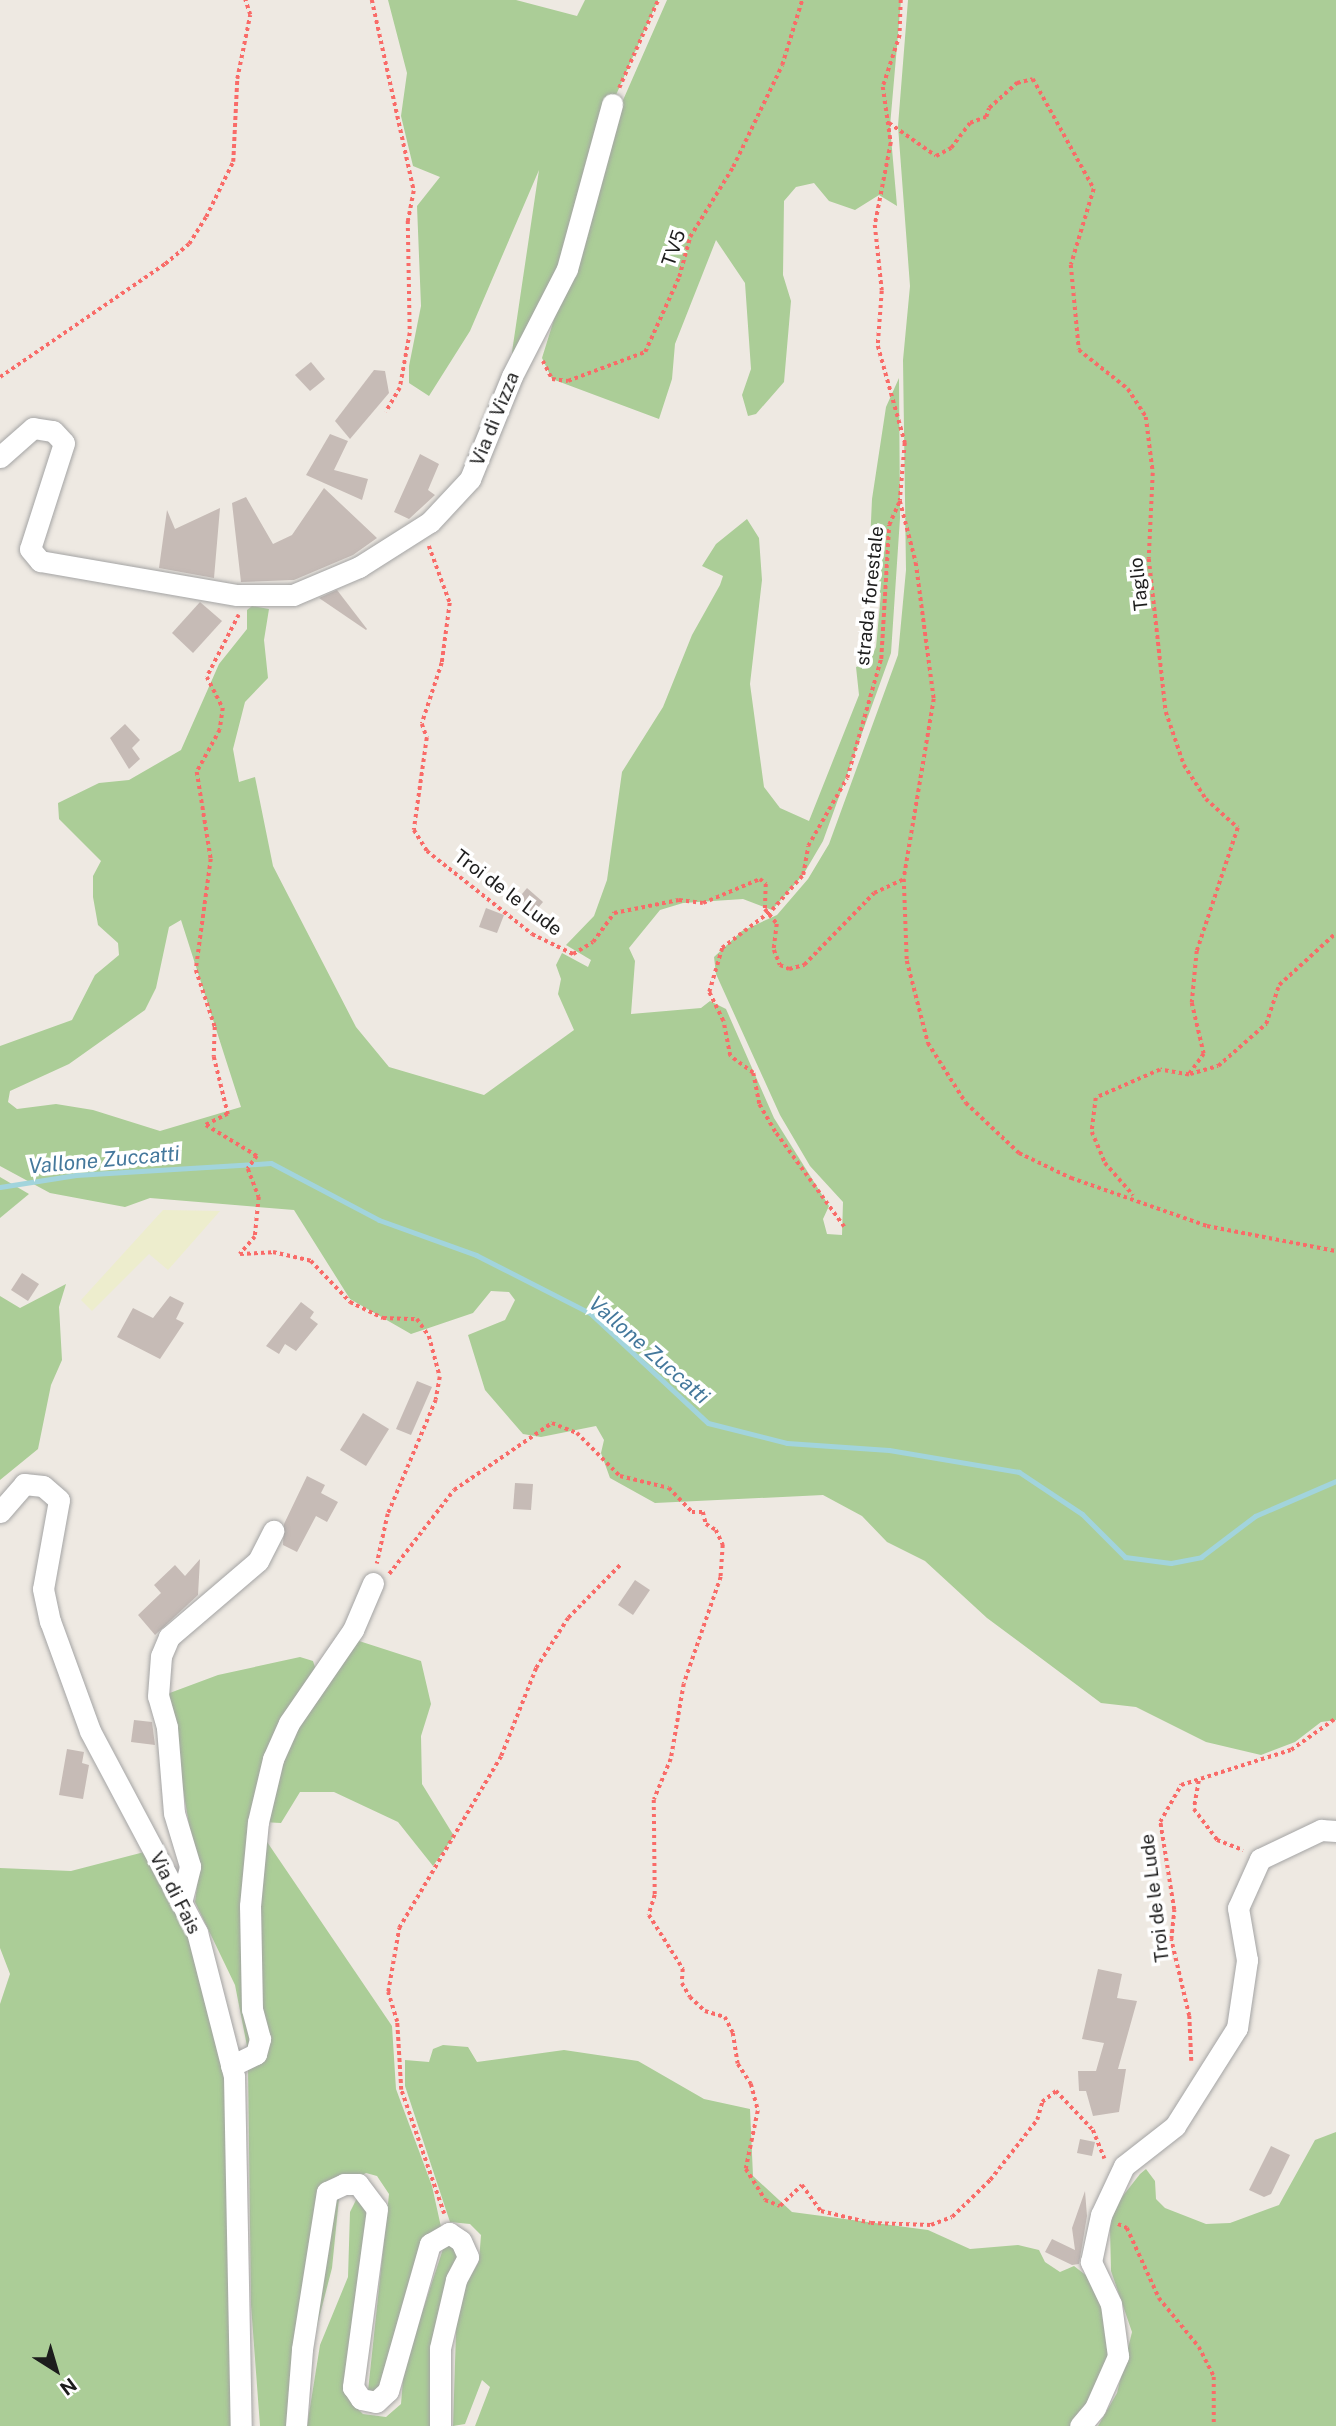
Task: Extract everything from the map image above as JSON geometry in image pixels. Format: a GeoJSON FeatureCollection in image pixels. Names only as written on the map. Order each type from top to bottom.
{"type":"FeatureCollection","features":[{"type":"Feature","properties":{"kind":"street","name":"Via di Vizza"},"geometry":{"type":"LineString","coordinates":[[0,457],[33,428],[53,431],[64,443],[30,549],[33,558],[239,595],[293,595],[359,567],[413,534],[470,479],[512,376],[567,269],[612,104]]}},
{"type":"Feature","properties":{"kind":"street","name":"Via di Fais"},"geometry":{"type":"LineString","coordinates":[[0,1512],[24,1484],[43,1486],[59,1500],[43,1588],[50,1621],[90,1731],[197,1932],[231,2066],[241,2426]]}},
{"type":"Feature","properties":{"kind":"street"},"geometry":{"type":"LineString","coordinates":[[181,1903],[190,1866],[174,1814],[167,1727],[158,1696],[161,1656],[169,1637],[258,1561],[273,1531]]}},
{"type":"Feature","properties":{"kind":"street"},"geometry":{"type":"LineString","coordinates":[[231,2066],[256,2054],[260,2039],[252,2009],[250,1906],[258,1822],[273,1759],[289,1723],[353,1630],[373,1583]]}},
{"type":"Feature","properties":{"kind":"street"},"geometry":{"type":"LineString","coordinates":[[1080,2426],[1095,2408],[1118,2356],[1111,2304],[1091,2262],[1101,2215],[1124,2166],[1175,2126],[1237,2028],[1247,1960],[1238,1908],[1260,1859],[1321,1830],[1336,1831]]}},
{"type":"Feature","properties":{"kind":"street"},"geometry":{"type":"LineString","coordinates":[[296,2426],[302,2349],[327,2192],[358,2184],[377,2209],[353,2387],[360,2399],[376,2402],[388,2391],[430,2244],[449,2233],[461,2241],[468,2257],[456,2280],[440,2348],[440,2426]]}},
{"type":"Feature","properties":{"kind":"path"},"geometry":{"type":"LineString","coordinates":[[0,377],[165,264],[189,244],[206,217],[233,162],[237,79],[250,15],[245,0]]}},
{"type":"Feature","properties":{"kind":"path"},"geometry":{"type":"LineString","coordinates":[[372,0],[414,191],[408,222],[410,333],[400,388],[386,412]]}},
{"type":"Feature","properties":{"kind":"path"},"geometry":{"type":"LineString","coordinates":[[612,104],[657,0]]}},
{"type":"Feature","properties":{"kind":"path","name":"TV5"},"geometry":{"type":"LineString","coordinates":[[545,347],[542,358],[552,379],[568,381],[645,352],[679,277],[690,237],[733,167],[782,65],[802,0]]}},
{"type":"Feature","properties":{"kind":"path"},"geometry":{"type":"LineString","coordinates":[[901,0],[900,35],[883,87],[891,143],[875,225],[882,291],[878,346],[905,443],[900,501],[916,564],[934,699],[904,879],[907,961],[934,1060],[967,1103],[1019,1153],[1081,1182],[1134,1197],[1207,1226],[1336,1251]]}},
{"type":"Feature","properties":{"kind":"path","name":"Taglio"},"geometry":{"type":"LineString","coordinates":[[888,122],[936,156],[951,148],[970,123],[986,117],[989,108],[1017,83],[1032,79],[1094,189],[1072,265],[1079,350],[1128,389],[1146,416],[1153,473],[1149,559],[1166,712],[1184,765],[1206,799],[1238,828],[1197,951],[1192,1003],[1204,1054],[1189,1074]]}},
{"type":"Feature","properties":{"kind":"path","name":"strada forestale"},"geometry":{"type":"LineString","coordinates":[[844,1227],[775,1132],[759,1104],[754,1073],[730,1056],[723,1021],[709,992],[722,948],[768,913],[803,876],[808,846],[847,778],[881,659],[889,525],[900,501]]}},
{"type":"Feature","properties":{"kind":"path","name":"Troi de le Lude"},"geometry":{"type":"LineString","coordinates":[[413,534],[428,544],[450,603],[442,663],[422,724],[427,738],[414,817],[427,850],[532,934],[573,954],[593,942],[614,913],[679,900],[703,903],[761,879],[768,913],[777,924],[774,950],[780,965],[789,969],[804,965],[874,893],[904,879]]}},
{"type":"Feature","properties":{"kind":"path"},"geometry":{"type":"LineString","coordinates":[[239,595],[239,616],[207,677],[223,708],[220,730],[197,772],[211,859],[196,970],[215,1027],[214,1057],[228,1114],[206,1125],[257,1156],[248,1169],[259,1197],[255,1237],[240,1254],[273,1252],[312,1261],[350,1302],[383,1318],[417,1319],[429,1336],[440,1377],[436,1401],[388,1514],[373,1583],[382,1583],[391,1573],[454,1490],[552,1423],[577,1433],[620,1476],[669,1488],[692,1512],[703,1512],[723,1545],[721,1577],[684,1684],[671,1759],[654,1800],[655,1895],[649,1916],[683,1969],[682,1983],[690,1997],[705,2011],[725,2017],[733,2033],[738,2064],[751,2084],[758,2111],[746,2169],[765,2200],[780,2206],[802,2185],[821,2211],[882,2225],[931,2225],[952,2217],[990,2180],[1031,2128],[1042,2102],[1056,2091],[1093,2130],[1107,2169]]}},
{"type":"Feature","properties":{"kind":"path"},"geometry":{"type":"LineString","coordinates":[[1134,1197],[1105,1163],[1092,1132],[1096,1098],[1160,1070],[1189,1074],[1218,1066],[1266,1024],[1279,985],[1336,933]]}},
{"type":"Feature","properties":{"kind":"path"},"geometry":{"type":"LineString","coordinates":[[449,2233],[401,2090],[397,2022],[388,1992],[399,1928],[501,1756],[536,1668],[568,1618],[622,1563]]}},
{"type":"Feature","properties":{"kind":"path","name":"Troi de le Lude"},"geometry":{"type":"LineString","coordinates":[[1191,2067],[1189,2016],[1171,1940],[1174,1910],[1160,1822],[1181,1785],[1291,1750],[1336,1718]]}},
{"type":"Feature","properties":{"kind":"path"},"geometry":{"type":"LineString","coordinates":[[1199,1781],[1194,1809],[1217,1840],[1260,1859]]}},
{"type":"Feature","properties":{"kind":"path"},"geometry":{"type":"LineString","coordinates":[[1101,2215],[1127,2228],[1158,2298],[1199,2347],[1214,2377],[1214,2426]]}},
{"type":"Feature","properties":{"kind":"green space"},"geometry":{"type":"Polygon","coordinates":[[[388,0],[516,0],[577,16],[585,0],[658,0],[612,104],[530,364],[517,361],[512,352],[539,170],[470,331],[429,396],[409,383],[409,366],[421,306],[417,206],[440,177],[413,166],[401,116],[407,73],[388,0]]]}},
{"type":"Feature","properties":{"kind":"green space"},"geometry":{"type":"Polygon","coordinates":[[[667,0],[901,0],[890,126],[897,206],[879,195],[855,210],[829,201],[814,183],[796,187],[784,201],[783,275],[791,301],[784,382],[756,414],[748,416],[742,395],[751,369],[745,283],[716,240],[675,344],[672,379],[659,419],[552,379],[542,358],[620,107],[667,0]]]}},
{"type":"Feature","properties":{"kind":"green space"},"geometry":{"type":"Polygon","coordinates":[[[908,0],[1336,0],[1336,1720],[1321,1722],[1295,1742],[1261,1755],[1206,1742],[1136,1707],[1101,1703],[987,1618],[925,1561],[887,1542],[862,1516],[823,1495],[655,1503],[610,1478],[601,1453],[604,1440],[596,1426],[541,1437],[523,1434],[485,1390],[468,1335],[505,1320],[515,1300],[509,1292],[491,1291],[473,1313],[411,1334],[350,1299],[294,1210],[150,1198],[125,1207],[50,1193],[0,1166],[0,1046],[72,1020],[95,975],[119,955],[118,943],[98,925],[93,897],[93,876],[101,861],[59,819],[58,803],[99,783],[129,780],[181,750],[219,664],[247,629],[247,610],[252,606],[269,609],[264,640],[268,678],[245,702],[233,749],[239,782],[255,777],[273,866],[356,1027],[389,1067],[484,1095],[574,1030],[558,994],[561,979],[556,965],[562,953],[588,967],[591,960],[566,945],[594,916],[607,880],[622,772],[663,707],[692,635],[720,585],[723,576],[702,566],[716,544],[747,519],[759,538],[762,580],[750,684],[764,787],[780,808],[809,821],[859,695],[856,667],[869,663],[876,647],[881,593],[868,588],[872,499],[886,407],[899,378],[900,518],[891,653],[823,841],[803,875],[772,910],[743,899],[683,903],[660,910],[629,948],[635,961],[631,1014],[701,1008],[710,1001],[726,1009],[774,1118],[829,1206],[823,1219],[827,1234],[842,1235],[843,1202],[810,1166],[780,1115],[716,974],[714,957],[742,931],[777,915],[808,879],[829,844],[898,655],[906,570],[903,360],[910,286],[898,126],[908,0]],[[181,920],[169,927],[156,988],[145,1010],[69,1064],[10,1091],[8,1102],[17,1109],[56,1104],[93,1110],[160,1131],[241,1107],[181,920]]]}},
{"type":"Feature","properties":{"kind":"green space"},"geometry":{"type":"Polygon","coordinates":[[[0,1177],[29,1194],[0,1218],[0,1177]]]}},
{"type":"Feature","properties":{"kind":"green space"},"geometry":{"type":"Polygon","coordinates":[[[163,1210],[220,1211],[168,1270],[149,1254],[92,1311],[81,1300],[163,1210]]]}},
{"type":"Feature","properties":{"kind":"green space"},"geometry":{"type":"Polygon","coordinates":[[[66,1284],[59,1307],[62,1360],[51,1385],[38,1449],[0,1480],[0,1296],[20,1308],[66,1284]]]}},
{"type":"Feature","properties":{"kind":"green space"},"geometry":{"type":"Polygon","coordinates":[[[356,1640],[421,1661],[431,1704],[421,1736],[422,1784],[454,1836],[433,1866],[398,1822],[334,1792],[300,1792],[281,1823],[262,1822],[285,1744],[356,1640]]]}},
{"type":"Feature","properties":{"kind":"green space"},"geometry":{"type":"Polygon","coordinates":[[[300,1657],[313,1661],[317,1673],[266,1762],[254,2035],[248,2051],[235,1985],[195,1902],[198,1878],[167,1694],[218,1675],[300,1657]]]}},
{"type":"Feature","properties":{"kind":"green space"},"geometry":{"type":"Polygon","coordinates":[[[261,1833],[392,2026],[396,2089],[432,2186],[441,2227],[385,2393],[368,2391],[389,2194],[377,2176],[366,2173],[340,2188],[332,2268],[291,2426],[260,2426],[251,2305],[248,2068],[260,2015],[261,1833]]]}},
{"type":"Feature","properties":{"kind":"green space"},"geometry":{"type":"Polygon","coordinates":[[[152,1850],[226,2002],[221,2010],[243,2426],[0,2426],[0,2004],[10,1974],[0,1948],[0,1868],[71,1871],[152,1850]]]}},
{"type":"Feature","properties":{"kind":"green space"},"geometry":{"type":"Polygon","coordinates":[[[443,2045],[468,2047],[477,2062],[564,2050],[638,2061],[704,2099],[750,2109],[753,2176],[792,2212],[928,2230],[970,2249],[1018,2245],[1039,2250],[1045,2262],[1060,2272],[1074,2266],[1101,2287],[1121,2333],[1085,2426],[475,2426],[490,2387],[482,2380],[465,2424],[453,2426],[457,2301],[479,2261],[481,2235],[470,2224],[450,2222],[405,2086],[405,2060],[429,2062],[433,2049],[443,2045]]]}},
{"type":"Feature","properties":{"kind":"green space"},"geometry":{"type":"Polygon","coordinates":[[[1336,2132],[1336,2426],[1098,2426],[1117,2393],[1132,2332],[1111,2271],[1110,2228],[1115,2206],[1140,2174],[1146,2169],[1155,2181],[1156,2199],[1165,2208],[1206,2224],[1230,2223],[1279,2205],[1315,2140],[1336,2132]]]}},
{"type":"Feature","properties":{"kind":"green space"},"geometry":{"type":"Polygon","coordinates":[[[358,2196],[370,2198],[357,2408],[363,2414],[386,2417],[401,2404],[404,2367],[443,2249],[448,2243],[460,2247],[434,2426],[307,2426],[320,2345],[348,2277],[350,2212],[358,2196]]]}},
{"type":"Feature","properties":{"kind":"building"},"geometry":{"type":"Polygon","coordinates":[[[311,362],[325,379],[310,391],[295,375],[311,362]]]}},
{"type":"Feature","properties":{"kind":"building"},"geometry":{"type":"Polygon","coordinates":[[[374,370],[385,371],[389,393],[350,439],[335,421],[374,370]]]}},
{"type":"Feature","properties":{"kind":"building"},"geometry":{"type":"Polygon","coordinates":[[[330,434],[348,441],[334,470],[368,479],[362,500],[306,475],[330,434]]]}},
{"type":"Feature","properties":{"kind":"building"},"geometry":{"type":"Polygon","coordinates":[[[420,454],[439,464],[428,490],[435,495],[409,519],[394,512],[420,454]]]}},
{"type":"Feature","properties":{"kind":"building"},"geometry":{"type":"Polygon","coordinates":[[[324,488],[377,538],[353,555],[294,580],[241,582],[232,503],[246,497],[273,544],[292,535],[324,488]]]}},
{"type":"Feature","properties":{"kind":"building"},"geometry":{"type":"Polygon","coordinates":[[[220,508],[214,578],[159,568],[167,510],[175,529],[220,508]]]}},
{"type":"Feature","properties":{"kind":"building"},"geometry":{"type":"Polygon","coordinates":[[[337,590],[367,629],[366,630],[319,598],[337,590]]]}},
{"type":"Feature","properties":{"kind":"building"},"geometry":{"type":"Polygon","coordinates":[[[200,602],[222,621],[193,653],[172,633],[200,602]]]}},
{"type":"Feature","properties":{"kind":"building"},"geometry":{"type":"Polygon","coordinates":[[[125,724],[140,740],[132,748],[140,759],[129,769],[110,738],[125,724]]]}},
{"type":"Feature","properties":{"kind":"building"},"geometry":{"type":"Polygon","coordinates":[[[527,888],[543,902],[533,914],[517,900],[527,888]]]}},
{"type":"Feature","properties":{"kind":"building"},"geometry":{"type":"Polygon","coordinates":[[[486,908],[504,915],[497,933],[479,927],[486,908]]]}},
{"type":"Feature","properties":{"kind":"building"},"geometry":{"type":"Polygon","coordinates":[[[22,1273],[39,1284],[28,1301],[11,1290],[22,1273]]]}},
{"type":"Feature","properties":{"kind":"building"},"geometry":{"type":"Polygon","coordinates":[[[170,1296],[184,1303],[176,1319],[184,1323],[160,1359],[117,1337],[133,1308],[153,1318],[170,1296]]]}},
{"type":"Feature","properties":{"kind":"building"},"geometry":{"type":"Polygon","coordinates":[[[301,1302],[314,1312],[310,1318],[318,1324],[296,1351],[285,1344],[279,1354],[266,1346],[301,1302]]]}},
{"type":"Feature","properties":{"kind":"building"},"geometry":{"type":"Polygon","coordinates":[[[417,1381],[432,1387],[411,1435],[396,1429],[417,1381]]]}},
{"type":"Feature","properties":{"kind":"building"},"geometry":{"type":"Polygon","coordinates":[[[363,1413],[389,1429],[366,1466],[340,1450],[363,1413]]]}},
{"type":"Feature","properties":{"kind":"building"},"geometry":{"type":"Polygon","coordinates":[[[307,1476],[325,1485],[321,1493],[338,1502],[327,1522],[316,1516],[297,1552],[283,1545],[284,1524],[307,1476]]]}},
{"type":"Feature","properties":{"kind":"building"},"geometry":{"type":"Polygon","coordinates":[[[515,1483],[533,1484],[531,1510],[513,1509],[515,1483]]]}},
{"type":"Feature","properties":{"kind":"building"},"geometry":{"type":"Polygon","coordinates":[[[200,1559],[198,1595],[155,1635],[138,1615],[161,1593],[154,1585],[175,1565],[185,1576],[200,1559]]]}},
{"type":"Feature","properties":{"kind":"building"},"geometry":{"type":"Polygon","coordinates":[[[635,1580],[650,1590],[633,1615],[618,1605],[635,1580]]]}},
{"type":"Feature","properties":{"kind":"building"},"geometry":{"type":"Polygon","coordinates":[[[134,1720],[152,1722],[155,1745],[131,1742],[134,1720]]]}},
{"type":"Feature","properties":{"kind":"building"},"geometry":{"type":"Polygon","coordinates":[[[67,1749],[84,1752],[82,1763],[89,1765],[83,1799],[59,1795],[67,1749]]]}},
{"type":"Feature","properties":{"kind":"building"},"geometry":{"type":"Polygon","coordinates":[[[1098,1969],[1122,1974],[1117,1998],[1137,2001],[1118,2069],[1126,2069],[1119,2112],[1093,2116],[1086,2091],[1079,2091],[1078,2071],[1096,2071],[1104,2043],[1082,2039],[1098,1969]]]}},
{"type":"Feature","properties":{"kind":"building"},"geometry":{"type":"Polygon","coordinates":[[[1080,2139],[1095,2142],[1092,2156],[1077,2153],[1080,2139]]]}},
{"type":"Feature","properties":{"kind":"building"},"geometry":{"type":"Polygon","coordinates":[[[1271,2146],[1290,2155],[1271,2194],[1264,2197],[1249,2190],[1271,2146]]]}},
{"type":"Feature","properties":{"kind":"building"},"geometry":{"type":"Polygon","coordinates":[[[1085,2191],[1087,2216],[1079,2264],[1072,2265],[1045,2252],[1052,2239],[1075,2250],[1072,2228],[1085,2191]]]}},
{"type":"Feature","properties":{"kind":"waterway","name":"Vallone Zuccatti"},"geometry":{"type":"LineString","coordinates":[[0,1187],[76,1175],[271,1163],[379,1220],[476,1255],[590,1313],[708,1423],[787,1443],[889,1450],[1019,1472],[1082,1514],[1125,1557],[1171,1563],[1201,1557],[1255,1516],[1336,1481]]}}]}
